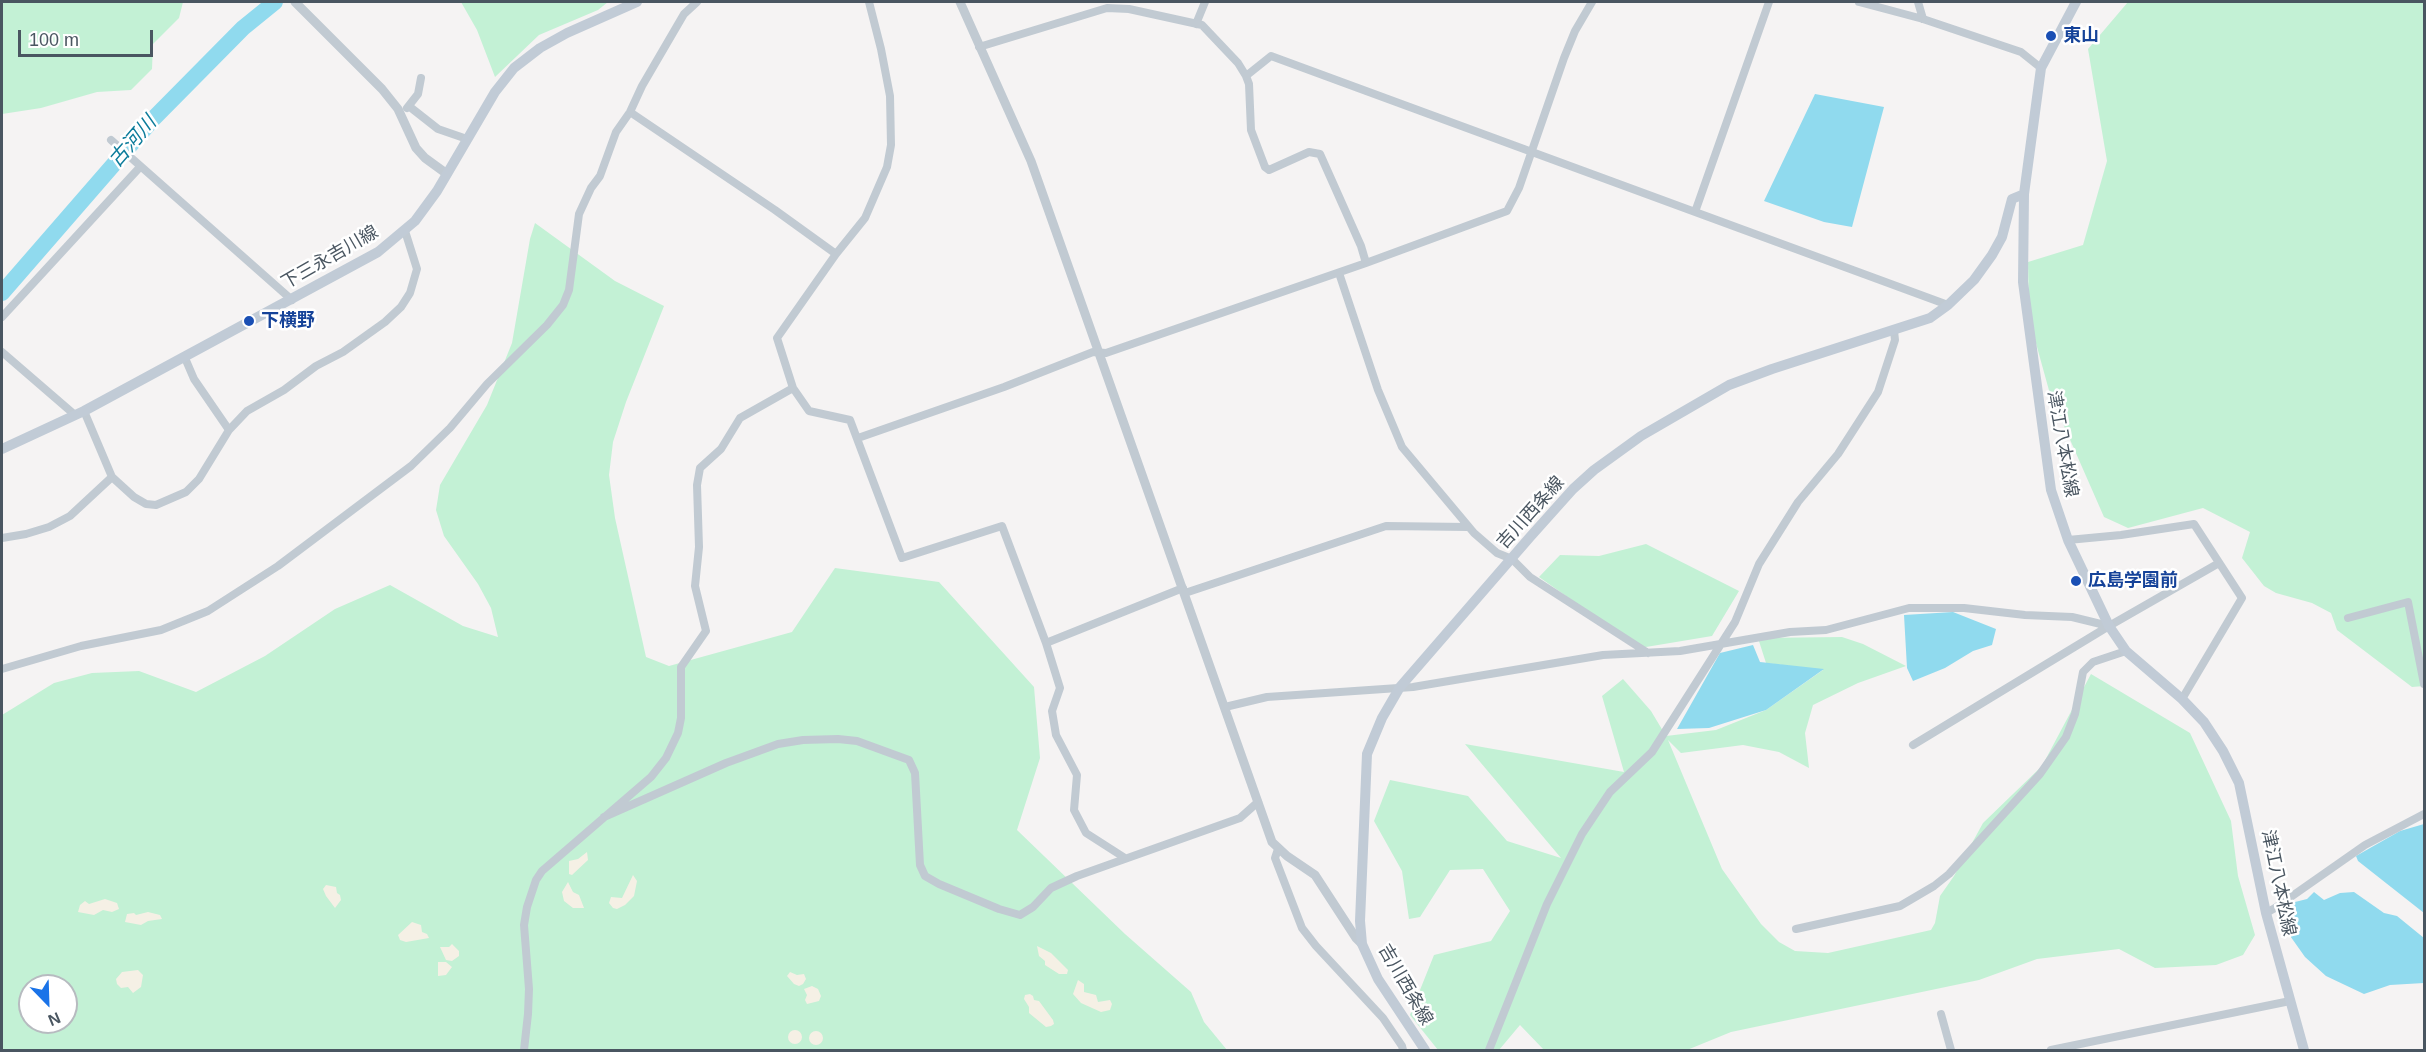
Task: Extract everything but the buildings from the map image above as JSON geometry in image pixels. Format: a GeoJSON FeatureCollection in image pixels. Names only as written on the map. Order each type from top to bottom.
{"type":"FeatureCollection","features":[{"type":"Feature","properties":{"kind":"main road","name":"下三永吉川線"},"geometry":{"type":"LineString","coordinates":[[2,449],[79,413],[185,358],[378,252],[415,221],[447,174],[495,92],[523,61],[540,48],[567,33],[637,2]]}},
{"type":"Feature","properties":{"kind":"main road","name":"津江八本松線"},"geometry":{"type":"LineString","coordinates":[[2076,2],[2041,68],[2024,194],[2023,282],[2051,490],[2068,540],[2109,626],[2126,651],[2182,699],[2204,722],[2217,741],[2239,783],[2266,913],[2304,1050]]}},
{"type":"Feature","properties":{"kind":"main road","name":"吉川西条線"},"geometry":{"type":"LineString","coordinates":[[1425,1050],[1378,979],[1362,944],[1360,921],[1367,754],[1382,718],[1400,687],[1573,489],[1594,470],[1641,436],[1729,385],[1930,318],[1948,305],[1974,280],[2002,237],[2012,200],[2024,194]]}},
{"type":"Feature","properties":{"kind":"street"},"geometry":{"type":"LineString","coordinates":[[295,2],[382,89],[400,112],[416,148],[447,174]]}},
{"type":"Feature","properties":{"kind":"street"},"geometry":{"type":"LineString","coordinates":[[2,669],[81,646],[161,630],[208,611],[278,566],[411,466],[450,428],[487,384],[547,325],[563,304],[569,290],[579,214],[591,188],[600,176],[616,132],[630,112],[642,86],[684,14],[697,2]]}},
{"type":"Feature","properties":{"kind":"street"},"geometry":{"type":"LineString","coordinates":[[869,2],[882,49],[890,96],[891,145],[887,167],[865,218],[836,254],[777,338],[794,388],[809,411],[850,420],[902,558],[1002,526],[1046,643],[1060,688],[1052,711],[1056,735],[1077,775],[1074,810],[1086,833],[1125,858]]}},
{"type":"Feature","properties":{"kind":"street"},"geometry":{"type":"LineString","coordinates":[[960,2],[1031,161],[1272,842],[1278,849],[1315,875],[1362,944]]}},
{"type":"Feature","properties":{"kind":"street"},"geometry":{"type":"LineString","coordinates":[[1196,24],[1205,2]]}},
{"type":"Feature","properties":{"kind":"street"},"geometry":{"type":"LineString","coordinates":[[858,438],[1004,387],[1093,352],[1106,353],[1339,273],[1507,211],[1519,188],[1564,58],[1575,31],[1592,2]]}},
{"type":"Feature","properties":{"kind":"street"},"geometry":{"type":"LineString","coordinates":[[1695,212],[1769,2]]}},
{"type":"Feature","properties":{"kind":"street"},"geometry":{"type":"LineString","coordinates":[[1859,2],[1923,19],[2021,52],[2041,68]]}},
{"type":"Feature","properties":{"kind":"street"},"geometry":{"type":"LineString","coordinates":[[1918,2],[1923,19]]}},
{"type":"Feature","properties":{"kind":"street"},"geometry":{"type":"LineString","coordinates":[[979,47],[1107,8],[1130,9],[1202,25],[1238,63],[1246,76],[1249,84],[1251,130],[1265,167],[1269,170],[1309,152],[1320,154],[1361,246],[1366,263]]}},
{"type":"Feature","properties":{"kind":"street"},"geometry":{"type":"LineString","coordinates":[[1246,76],[1271,56],[1948,305]]}},
{"type":"Feature","properties":{"kind":"street"},"geometry":{"type":"LineString","coordinates":[[400,112],[410,106],[418,94],[421,78]]}},
{"type":"Feature","properties":{"kind":"street"},"geometry":{"type":"LineString","coordinates":[[410,106],[438,129],[467,139]]}},
{"type":"Feature","properties":{"kind":"street"},"geometry":{"type":"LineString","coordinates":[[630,112],[836,254]]}},
{"type":"Feature","properties":{"kind":"street"},"geometry":{"type":"LineString","coordinates":[[111,140],[292,300]]}},
{"type":"Feature","properties":{"kind":"street"},"geometry":{"type":"LineString","coordinates":[[2,317],[139,166]]}},
{"type":"Feature","properties":{"kind":"street"},"geometry":{"type":"LineString","coordinates":[[2,352],[79,413],[112,477],[134,497],[146,504],[156,505],[186,492],[199,479],[229,430],[248,411],[284,390],[316,366],[343,352],[385,322],[401,307],[410,293],[417,268],[405,231]]}},
{"type":"Feature","properties":{"kind":"street"},"geometry":{"type":"LineString","coordinates":[[1339,273],[1378,390],[1402,447],[1468,527],[1497,553],[1512,559],[1530,577],[1650,654]]}},
{"type":"Feature","properties":{"kind":"street"},"geometry":{"type":"LineString","coordinates":[[1489,1050],[1547,904],[1582,834],[1610,792],[1653,752],[1735,622],[1759,564],[1792,511],[1838,454],[1878,392],[1895,340],[1894,331]]}},
{"type":"Feature","properties":{"kind":"street"},"geometry":{"type":"LineString","coordinates":[[185,358],[194,379],[229,430]]}},
{"type":"Feature","properties":{"kind":"street"},"geometry":{"type":"LineString","coordinates":[[524,1050],[528,1014],[524,945],[527,907],[536,880],[542,871],[651,777],[666,758],[678,733],[681,718],[681,667],[705,632],[695,586],[699,547],[697,485],[700,468],[721,449],[740,418],[794,388]]}},
{"type":"Feature","properties":{"kind":"street"},"geometry":{"type":"LineString","coordinates":[[2,538],[26,534],[70,516],[112,477]]}},
{"type":"Feature","properties":{"kind":"street"},"geometry":{"type":"LineString","coordinates":[[2068,540],[2194,524],[2242,598],[2182,699]]}},
{"type":"Feature","properties":{"kind":"street"},"geometry":{"type":"LineString","coordinates":[[1046,643],[1184,590],[1386,526],[1468,527]]}},
{"type":"Feature","properties":{"kind":"street"},"geometry":{"type":"LineString","coordinates":[[1913,746],[2109,626],[2219,563]]}},
{"type":"Feature","properties":{"kind":"street"},"geometry":{"type":"LineString","coordinates":[[2348,618],[2408,602],[2424,684]]}},
{"type":"Feature","properties":{"kind":"street"},"geometry":{"type":"LineString","coordinates":[[1225,707],[1268,697],[1413,687],[1604,655],[1650,654],[1718,646],[1790,632],[1826,630],[1909,608],[1964,608],[2025,615],[2072,617],[2109,626]]}},
{"type":"Feature","properties":{"kind":"street"},"geometry":{"type":"LineString","coordinates":[[1796,929],[1900,906],[1934,886],[1949,874],[2040,774],[2066,736],[2075,714],[2083,672],[2093,662],[2126,651]]}},
{"type":"Feature","properties":{"kind":"street"},"geometry":{"type":"LineString","coordinates":[[604,817],[726,762],[778,744],[803,740],[857,741],[909,760],[915,773],[921,864],[925,876],[959,892],[1020,915],[1033,907],[1051,888],[1125,858],[1240,818],[1258,802]]}},
{"type":"Feature","properties":{"kind":"street"},"geometry":{"type":"LineString","coordinates":[[2266,913],[2365,845],[2424,814]]}},
{"type":"Feature","properties":{"kind":"street"},"geometry":{"type":"LineString","coordinates":[[1278,849],[1275,858],[1302,928],[1383,1018],[1403,1050]]}},
{"type":"Feature","properties":{"kind":"street"},"geometry":{"type":"LineString","coordinates":[[2051,1050],[2290,1000]]}},
{"type":"Feature","properties":{"kind":"street"},"geometry":{"type":"LineString","coordinates":[[1941,1014],[1951,1050]]}},
{"type":"Feature","properties":{"kind":"green space"},"geometry":{"type":"Polygon","coordinates":[[[2,2],[183,2],[179,18],[153,44],[152,69],[131,90],[97,92],[41,108],[2,114],[2,2]]]}},
{"type":"Feature","properties":{"kind":"green space"},"geometry":{"type":"Polygon","coordinates":[[[461,2],[608,2],[598,10],[539,35],[495,77],[477,30],[461,2]]]}},
{"type":"Feature","properties":{"kind":"green space"},"geometry":{"type":"Polygon","coordinates":[[[2128,2],[2424,2],[2424,686],[2412,687],[2337,630],[2331,613],[2312,603],[2276,593],[2264,586],[2242,558],[2250,532],[2203,508],[2128,528],[2104,517],[2050,394],[2029,318],[2028,262],[2083,245],[2107,161],[2088,49],[2128,2]]]}},
{"type":"Feature","properties":{"kind":"green space"},"geometry":{"type":"Polygon","coordinates":[[[535,223],[615,281],[664,306],[626,402],[613,442],[609,475],[615,518],[646,657],[669,666],[792,632],[835,568],[939,582],[1034,687],[1040,758],[1017,830],[1125,934],[1191,992],[1204,1022],[1227,1050],[2,1050],[2,715],[54,683],[92,673],[139,671],[196,692],[265,656],[335,609],[390,585],[463,626],[498,637],[491,608],[478,584],[444,536],[436,510],[440,485],[487,405],[512,343],[530,239],[535,223]]]}},
{"type":"Feature","properties":{"kind":"green space"},"geometry":{"type":"Polygon","coordinates":[[[1646,544],[1739,591],[1712,636],[1640,648],[1539,577],[1560,555],[1599,556],[1646,544]]]}},
{"type":"Feature","properties":{"kind":"green space"},"geometry":{"type":"Polygon","coordinates":[[[1842,637],[1863,644],[1906,666],[1858,683],[1813,705],[1805,733],[1809,768],[1779,752],[1743,745],[1681,753],[1668,740],[1722,869],[1761,924],[1779,942],[1795,951],[1828,953],[1931,930],[1935,923],[1940,896],[1954,876],[1983,823],[2042,766],[2091,674],[2190,733],[2231,821],[2238,876],[2255,935],[2243,955],[2216,965],[2155,968],[2119,949],[2037,959],[1979,980],[1731,1032],[1687,1050],[1544,1050],[1520,1025],[1499,1050],[1438,1050],[1410,1015],[1434,955],[1491,941],[1510,911],[1483,869],[1450,870],[1420,917],[1409,919],[1402,871],[1374,821],[1390,780],[1468,796],[1507,841],[1561,858],[1465,744],[1624,772],[1602,696],[1623,679],[1651,711],[1666,736],[1716,730],[1766,710],[1823,670],[1766,663],[1758,638],[1842,637]]]}},
{"type":"Feature","properties":{"kind":"sand"},"geometry":{"type":"Polygon","coordinates":[[[587,852],[588,860],[572,875],[569,874],[569,861],[578,859],[587,852]]]}},
{"type":"Feature","properties":{"kind":"sand"},"geometry":{"type":"Polygon","coordinates":[[[633,875],[637,881],[634,896],[625,905],[617,909],[613,908],[609,903],[611,897],[622,898],[633,875]]]}},
{"type":"Feature","properties":{"kind":"sand"},"geometry":{"type":"Polygon","coordinates":[[[568,882],[573,892],[579,895],[584,908],[573,908],[564,901],[562,892],[568,882]]]}},
{"type":"Feature","properties":{"kind":"sand"},"geometry":{"type":"Polygon","coordinates":[[[326,885],[336,887],[340,895],[341,900],[335,908],[323,889],[326,885]]]}},
{"type":"Feature","properties":{"kind":"sand"},"geometry":{"type":"Polygon","coordinates":[[[105,899],[117,903],[119,909],[112,912],[103,910],[94,915],[78,912],[80,905],[85,901],[89,904],[105,899]]]}},
{"type":"Feature","properties":{"kind":"sand"},"geometry":{"type":"Polygon","coordinates":[[[148,912],[160,915],[162,919],[148,921],[141,925],[125,922],[127,914],[136,915],[148,912]]]}},
{"type":"Feature","properties":{"kind":"sand"},"geometry":{"type":"Polygon","coordinates":[[[412,922],[421,925],[422,932],[429,938],[406,942],[400,940],[398,935],[412,922]]]}},
{"type":"Feature","properties":{"kind":"sand"},"geometry":{"type":"Polygon","coordinates":[[[452,944],[459,951],[459,956],[452,961],[446,960],[440,947],[449,947],[452,944]]]}},
{"type":"Feature","properties":{"kind":"sand"},"geometry":{"type":"Polygon","coordinates":[[[1037,946],[1051,953],[1068,970],[1067,974],[1059,974],[1045,965],[1045,961],[1039,956],[1037,946]]]}},
{"type":"Feature","properties":{"kind":"sand"},"geometry":{"type":"Polygon","coordinates":[[[438,962],[446,962],[452,967],[446,975],[438,976],[438,962]]]}},
{"type":"Feature","properties":{"kind":"sand"},"geometry":{"type":"Polygon","coordinates":[[[138,970],[143,975],[141,987],[133,993],[128,987],[121,988],[117,984],[116,979],[122,972],[138,970]]]}},
{"type":"Feature","properties":{"kind":"sand"},"geometry":{"type":"Polygon","coordinates":[[[790,972],[797,975],[804,974],[806,979],[803,984],[799,986],[794,984],[787,976],[790,972]]]}},
{"type":"Feature","properties":{"kind":"sand"},"geometry":{"type":"Polygon","coordinates":[[[1078,980],[1084,984],[1084,992],[1096,995],[1098,1002],[1110,1000],[1112,1004],[1110,1010],[1101,1012],[1081,1003],[1073,994],[1078,980]]]}},
{"type":"Feature","properties":{"kind":"sand"},"geometry":{"type":"Polygon","coordinates":[[[812,986],[818,989],[821,996],[819,1001],[807,1004],[804,989],[812,986]]]}},
{"type":"Feature","properties":{"kind":"sand"},"geometry":{"type":"Polygon","coordinates":[[[1030,994],[1034,1000],[1039,1001],[1054,1024],[1046,1027],[1029,1013],[1029,1007],[1024,999],[1025,995],[1030,994]]]}},
{"type":"Feature","properties":{"kind":"sand"},"geometry":{"type":"Polygon","coordinates":[[[792,1030],[798,1030],[802,1037],[798,1044],[792,1044],[788,1040],[788,1034],[792,1030]]]}},
{"type":"Feature","properties":{"kind":"sand"},"geometry":{"type":"Polygon","coordinates":[[[813,1031],[819,1031],[823,1038],[819,1045],[813,1045],[809,1041],[809,1035],[813,1031]]]}},
{"type":"Feature","properties":{"kind":"water"},"geometry":{"type":"Polygon","coordinates":[[[1815,94],[1884,107],[1852,227],[1824,222],[1764,201],[1815,94]]]}},
{"type":"Feature","properties":{"kind":"water"},"geometry":{"type":"Polygon","coordinates":[[[1953,612],[1996,629],[1992,645],[1973,651],[1945,668],[1913,681],[1907,668],[1904,615],[1953,612]]]}},
{"type":"Feature","properties":{"kind":"water"},"geometry":{"type":"Polygon","coordinates":[[[1753,645],[1760,662],[1824,669],[1766,710],[1709,728],[1677,729],[1720,653],[1753,645]]]}},
{"type":"Feature","properties":{"kind":"water"},"geometry":{"type":"Polygon","coordinates":[[[2424,824],[2424,913],[2358,861],[2356,856],[2400,831],[2424,824]]]}},
{"type":"Feature","properties":{"kind":"water"},"geometry":{"type":"Polygon","coordinates":[[[2314,892],[2324,900],[2340,893],[2354,892],[2384,913],[2397,916],[2424,938],[2424,983],[2390,985],[2364,994],[2326,976],[2305,957],[2281,923],[2295,902],[2307,899],[2314,892]]]}},
{"type":"Feature","properties":{"kind":"waterway","name":"古河川"},"geometry":{"type":"LineString","coordinates":[[2,293],[154,118],[243,28],[275,2]]}},
{"type":"Feature","properties":{"kind":"place","name":"東山"},"geometry":{"type":"Point","coordinates":[2051,36]}},
{"type":"Feature","properties":{"kind":"place","name":"下横野"},"geometry":{"type":"Point","coordinates":[249,321]}},
{"type":"Feature","properties":{"kind":"place","name":"広島学園前"},"geometry":{"type":"Point","coordinates":[2076,581]}}]}
